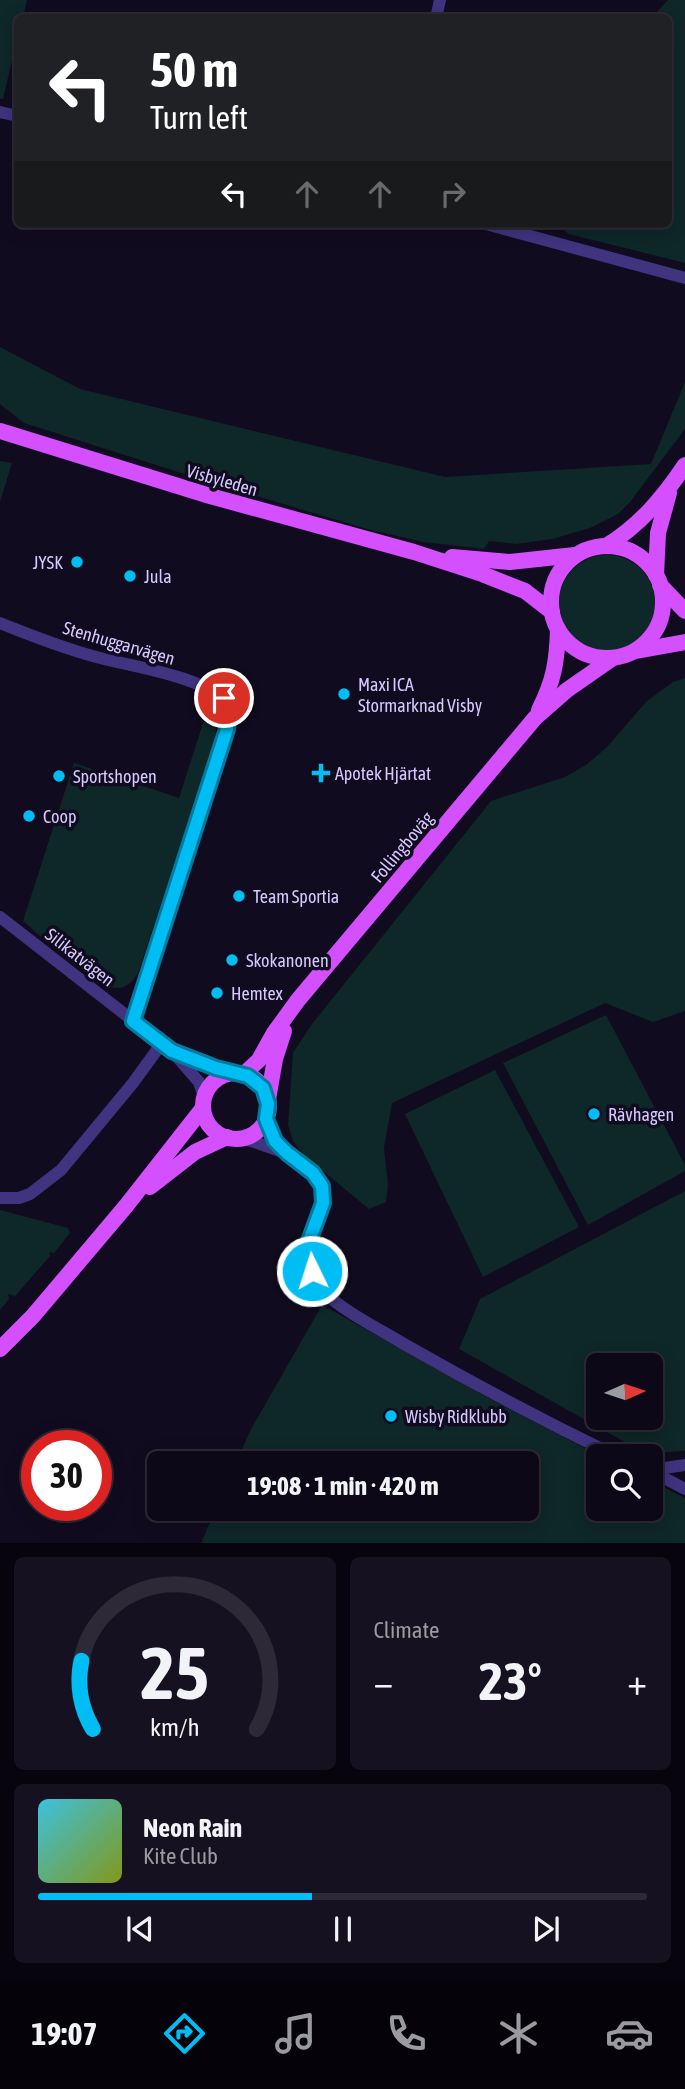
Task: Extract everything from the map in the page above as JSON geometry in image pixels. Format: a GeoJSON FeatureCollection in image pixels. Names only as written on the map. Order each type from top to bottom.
{"type":"FeatureCollection","features":[{"type":"Feature","properties":{"kind":"main road","name":"Visbyleden"},"geometry":{"type":"LineString","coordinates":[[0,433],[246,507],[414,552],[525,591],[552,612]]}},
{"type":"Feature","properties":{"kind":"main road"},"geometry":{"type":"LineString","coordinates":[[606,547],[640,522],[685,465]]}},
{"type":"Feature","properties":{"kind":"main road"},"geometry":{"type":"LineString","coordinates":[[634,652],[646,642],[659,622],[663,600],[658,580],[657,533],[672,484]]}},
{"type":"Feature","properties":{"kind":"main road"},"geometry":{"type":"LineString","coordinates":[[685,611],[643,560],[632,552],[606,547],[578,555],[563,568],[552,592],[552,612],[558,629],[566,641],[591,656],[613,658],[685,642]]}},
{"type":"Feature","properties":{"kind":"main road","name":"Visbyleden"},"geometry":{"type":"LineString","coordinates":[[414,552],[510,562],[578,555]]}},
{"type":"Feature","properties":{"kind":"main road","name":"Follingboväg"},"geometry":{"type":"LineString","coordinates":[[535,718],[552,684],[557,658],[558,629]]}},
{"type":"Feature","properties":{"kind":"main road","name":"Follingboväg"},"geometry":{"type":"LineString","coordinates":[[239,1074],[259,1060],[274,1033],[298,1000],[535,718],[567,690],[613,658]]}},
{"type":"Feature","properties":{"kind":"main road","name":"Follingboväg"},"geometry":{"type":"LineString","coordinates":[[268,1099],[280,1042],[298,1000]]}},
{"type":"Feature","properties":{"kind":"main road"},"geometry":{"type":"LineString","coordinates":[[0,1349],[33,1316],[126,1206],[204,1102],[211,1085],[217,1079],[239,1074],[258,1082],[268,1099],[266,1119],[255,1132],[195,1152],[126,1206]]}},
{"type":"Feature","properties":{"kind":"main road"},"geometry":{"type":"LineString","coordinates":[[204,1102],[209,1125],[215,1131],[235,1138]]}},
{"type":"Feature","properties":{"kind":"street"},"geometry":{"type":"LineString","coordinates":[[501,228],[685,278]]}},
{"type":"Feature","properties":{"kind":"street","name":"Stenhuggarvägen"},"geometry":{"type":"LineString","coordinates":[[0,624],[96,657],[150,669],[217,692],[229,707],[227,729],[133,1021]]}},
{"type":"Feature","properties":{"kind":"street","name":"Silikatvägen"},"geometry":{"type":"LineString","coordinates":[[0,916],[167,1047]]}},
{"type":"Feature","properties":{"kind":"street"},"geometry":{"type":"LineString","coordinates":[[167,1047],[216,1068],[239,1074]]}},
{"type":"Feature","properties":{"kind":"street"},"geometry":{"type":"LineString","coordinates":[[167,1047],[199,1082],[204,1102]]}},
{"type":"Feature","properties":{"kind":"street"},"geometry":{"type":"LineString","coordinates":[[0,1198],[19,1198],[30,1194],[61,1170],[133,1083],[167,1047]]}},
{"type":"Feature","properties":{"kind":"street"},"geometry":{"type":"LineString","coordinates":[[266,1119],[275,1141],[313,1173],[322,1186],[323,1203],[312,1228],[308,1254],[312,1271],[325,1292],[365,1321],[451,1371],[591,1444]]}},
{"type":"Feature","properties":{"kind":"street"},"geometry":{"type":"LineString","coordinates":[[235,1138],[287,1153]]}},
{"type":"Feature","properties":{"kind":"street"},"geometry":{"type":"LineString","coordinates":[[663,1468],[685,1465]]}},
{"type":"Feature","properties":{"kind":"street"},"geometry":{"type":"LineString","coordinates":[[663,1477],[685,1489]]}},
{"type":"Feature","properties":{"kind":"green space"},"geometry":{"type":"Polygon","coordinates":[[[0,0],[27,0],[24,14],[14,14],[14,52],[3,99],[0,99],[0,0]]]}},
{"type":"Feature","properties":{"kind":"green space"},"geometry":{"type":"Polygon","coordinates":[[[668,0],[685,0],[685,263],[569,234],[562,228],[672,228],[672,14],[655,14],[668,0]]]}},
{"type":"Feature","properties":{"kind":"green space"},"geometry":{"type":"Polygon","coordinates":[[[0,347],[80,389],[445,477],[651,464],[685,382],[685,429],[630,502],[618,514],[590,528],[552,539],[516,544],[489,541],[484,549],[423,542],[367,529],[216,484],[24,423],[0,404],[0,347]]]}},
{"type":"Feature","properties":{"kind":"green space"},"geometry":{"type":"Polygon","coordinates":[[[0,461],[12,463],[0,502],[0,461]]]}},
{"type":"Feature","properties":{"kind":"green space"},"geometry":{"type":"Polygon","coordinates":[[[607,555],[625,558],[641,569],[652,585],[655,603],[652,621],[641,637],[625,648],[607,651],[589,648],[573,637],[562,621],[559,603],[562,585],[573,569],[589,558],[607,555]]]}},
{"type":"Feature","properties":{"kind":"green space"},"geometry":{"type":"Polygon","coordinates":[[[685,678],[685,1011],[653,1022],[605,1003],[392,1103],[384,1148],[388,1185],[386,1202],[369,1209],[306,1157],[293,1141],[288,1125],[293,1053],[312,1024],[491,801],[565,777],[586,765],[606,748],[647,701],[673,682],[685,678]]]}},
{"type":"Feature","properties":{"kind":"green space"},"geometry":{"type":"Polygon","coordinates":[[[212,695],[215,697],[216,729],[213,749],[138,973],[124,987],[107,986],[82,971],[23,921],[74,763],[179,798],[212,695]]]}},
{"type":"Feature","properties":{"kind":"green space","name":"Rävhagen"},"geometry":{"type":"Polygon","coordinates":[[[606,1015],[685,1165],[685,1171],[588,1225],[503,1063],[606,1015]]]}},
{"type":"Feature","properties":{"kind":"green space"},"geometry":{"type":"Polygon","coordinates":[[[495,1070],[579,1227],[483,1277],[405,1114],[495,1070]]]}},
{"type":"Feature","properties":{"kind":"green space"},"geometry":{"type":"Polygon","coordinates":[[[685,1191],[685,1451],[663,1452],[663,1444],[628,1444],[603,1430],[663,1430],[663,1353],[586,1353],[586,1420],[459,1349],[480,1299],[685,1191]]]}},
{"type":"Feature","properties":{"kind":"green space"},"geometry":{"type":"Polygon","coordinates":[[[0,1210],[68,1228],[70,1233],[54,1253],[49,1252],[50,1256],[15,1296],[8,1294],[9,1299],[0,1310],[0,1210]]]}},
{"type":"Feature","properties":{"kind":"green space","name":"Wisby Ridklubb"},"geometry":{"type":"Polygon","coordinates":[[[322,1305],[586,1449],[586,1521],[663,1521],[663,1487],[685,1498],[685,1543],[201,1543],[211,1521],[539,1521],[539,1451],[241,1451],[322,1305]]]}},
{"type":"Feature","properties":{"kind":"place","name":"JYSK"},"geometry":{"type":"Point","coordinates":[77,562]}},
{"type":"Feature","properties":{"kind":"place","name":"Jula"},"geometry":{"type":"Point","coordinates":[130,576]}},
{"type":"Feature","properties":{"kind":"place","name":"Maxi ICA Stormarknad Visby"},"geometry":{"type":"Point","coordinates":[344,694]}},
{"type":"Feature","properties":{"kind":"place","name":"Apotek Hjärtat"},"geometry":{"type":"Point","coordinates":[321,773]}},
{"type":"Feature","properties":{"kind":"place","name":"Sportshopen"},"geometry":{"type":"Point","coordinates":[59,776]}},
{"type":"Feature","properties":{"kind":"place","name":"Coop"},"geometry":{"type":"Point","coordinates":[29,816]}},
{"type":"Feature","properties":{"kind":"place","name":"Team Sportia"},"geometry":{"type":"Point","coordinates":[239,896]}},
{"type":"Feature","properties":{"kind":"place","name":"Skokanonen"},"geometry":{"type":"Point","coordinates":[232,960]}},
{"type":"Feature","properties":{"kind":"place","name":"Hemtex"},"geometry":{"type":"Point","coordinates":[217,993]}},
{"type":"Feature","properties":{"kind":"place","name":"Rävhagen"},"geometry":{"type":"Point","coordinates":[594,1114]}},
{"type":"Feature","properties":{"kind":"place","name":"Wisby Ridklubb"},"geometry":{"type":"Point","coordinates":[391,1416]}},
{"type":"Feature","properties":{"kind":"route"},"geometry":{"type":"LineString","coordinates":[[224,698],[229,707],[227,729],[163,920],[133,1021],[172,1051],[216,1068],[248,1076],[263,1088],[268,1104],[266,1119],[275,1141],[313,1173],[322,1186],[323,1203],[308,1244],[312,1271]]}}]}
